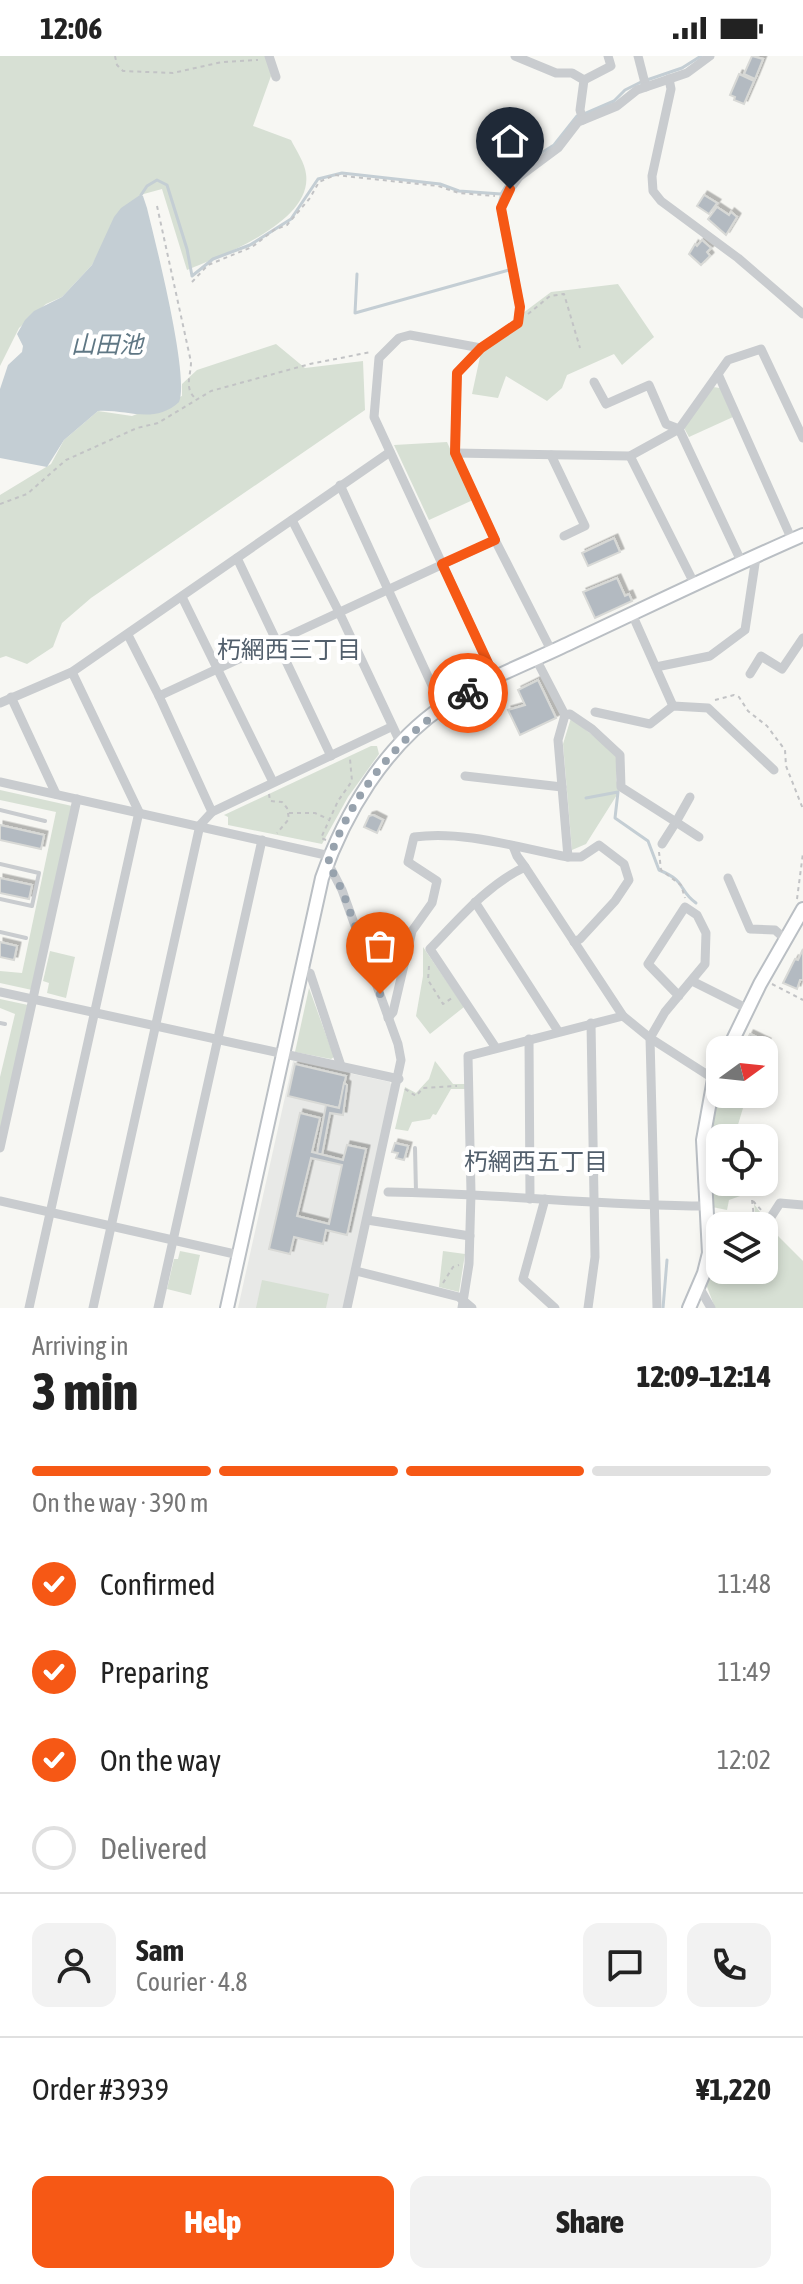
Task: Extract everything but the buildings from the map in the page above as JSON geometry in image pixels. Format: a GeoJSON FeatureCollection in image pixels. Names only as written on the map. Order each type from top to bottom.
{"type":"FeatureCollection","features":[{"type":"Feature","properties":{"kind":"street"},"geometry":{"type":"LineString","coordinates":[[515,56],[556,73],[572,73],[584,80]]}},
{"type":"Feature","properties":{"kind":"street"},"geometry":{"type":"LineString","coordinates":[[584,80],[611,66],[608,56]]}},
{"type":"Feature","properties":{"kind":"street"},"geometry":{"type":"LineString","coordinates":[[638,56],[645,84]]}},
{"type":"Feature","properties":{"kind":"street"},"geometry":{"type":"LineString","coordinates":[[552,652],[455,453],[457,373],[481,348],[518,323],[520,307],[501,208],[504,197],[519,177],[558,148],[583,120],[617,106],[645,84],[687,73],[710,56]]}},
{"type":"Feature","properties":{"kind":"street"},"geometry":{"type":"LineString","coordinates":[[266,57],[276,77]]}},
{"type":"Feature","properties":{"kind":"street"},"geometry":{"type":"LineString","coordinates":[[669,79],[671,89],[652,176],[653,191],[661,201],[738,258],[803,314]]}},
{"type":"Feature","properties":{"kind":"street"},"geometry":{"type":"LineString","coordinates":[[583,120],[580,110],[584,80]]}},
{"type":"Feature","properties":{"kind":"street"},"geometry":{"type":"LineString","coordinates":[[481,348],[410,335],[399,338],[379,358],[374,417],[495,678]]}},
{"type":"Feature","properties":{"kind":"street"},"geometry":{"type":"LineString","coordinates":[[455,453],[630,456],[679,429],[728,360],[761,349],[803,438]]}},
{"type":"Feature","properties":{"kind":"street"},"geometry":{"type":"LineString","coordinates":[[227,1308],[329,859],[356,803],[401,744],[442,707],[495,678],[798,538],[718,374]]}},
{"type":"Feature","properties":{"kind":"street"},"geometry":{"type":"LineString","coordinates":[[594,382],[606,404],[649,385],[666,424],[679,429],[742,563]]}},
{"type":"Feature","properties":{"kind":"street"},"geometry":{"type":"LineString","coordinates":[[0,703],[72,672],[390,452]]}},
{"type":"Feature","properties":{"kind":"street"},"geometry":{"type":"LineString","coordinates":[[551,455],[585,526],[564,536]]}},
{"type":"Feature","properties":{"kind":"street"},"geometry":{"type":"LineString","coordinates":[[630,456],[695,585]]}},
{"type":"Feature","properties":{"kind":"street"},"geometry":{"type":"LineString","coordinates":[[340,485],[442,707]]}},
{"type":"Feature","properties":{"kind":"street"},"geometry":{"type":"LineString","coordinates":[[292,520],[401,744]]}},
{"type":"Feature","properties":{"kind":"street"},"geometry":{"type":"LineString","coordinates":[[159,696],[495,540]]}},
{"type":"Feature","properties":{"kind":"street"},"geometry":{"type":"LineString","coordinates":[[656,667],[710,656],[745,630],[756,557]]}},
{"type":"Feature","properties":{"kind":"street"},"geometry":{"type":"LineString","coordinates":[[237,558],[331,756]]}},
{"type":"Feature","properties":{"kind":"street"},"geometry":{"type":"LineString","coordinates":[[182,597],[269,784]]}},
{"type":"Feature","properties":{"kind":"street"},"geometry":{"type":"LineString","coordinates":[[632,614],[673,706]]}},
{"type":"Feature","properties":{"kind":"street"},"geometry":{"type":"LineString","coordinates":[[128,635],[212,812]]}},
{"type":"Feature","properties":{"kind":"street"},"geometry":{"type":"LineString","coordinates":[[750,674],[761,656],[782,669],[803,638]]}},
{"type":"Feature","properties":{"kind":"street"},"geometry":{"type":"LineString","coordinates":[[536,659],[565,715],[558,740],[568,857]]}},
{"type":"Feature","properties":{"kind":"street"},"geometry":{"type":"LineString","coordinates":[[29,1308],[139,812],[72,672]]}},
{"type":"Feature","properties":{"kind":"street"},"geometry":{"type":"LineString","coordinates":[[11,697],[56,794]]}},
{"type":"Feature","properties":{"kind":"street"},"geometry":{"type":"LineString","coordinates":[[595,712],[650,724],[673,706],[708,708],[774,770]]}},
{"type":"Feature","properties":{"kind":"street"},"geometry":{"type":"LineString","coordinates":[[565,715],[570,714],[592,729],[620,755],[621,787],[699,837]]}},
{"type":"Feature","properties":{"kind":"street"},"geometry":{"type":"LineString","coordinates":[[93,1308],[200,825],[212,812],[391,727]]}},
{"type":"Feature","properties":{"kind":"street"},"geometry":{"type":"LineString","coordinates":[[465,776],[562,787]]}},
{"type":"Feature","properties":{"kind":"street"},"geometry":{"type":"LineString","coordinates":[[0,782],[200,825],[329,859]]}},
{"type":"Feature","properties":{"kind":"street"},"geometry":{"type":"LineString","coordinates":[[662,844],[690,797]]}},
{"type":"Feature","properties":{"kind":"street"},"geometry":{"type":"LineString","coordinates":[[0,1148],[77,799]]}},
{"type":"Feature","properties":{"kind":"street"},"geometry":{"type":"LineString","coordinates":[[388,1018],[393,1012],[412,931],[432,903],[437,881],[408,862],[414,837],[466,838],[568,857],[581,857],[599,845],[624,864],[629,880],[615,901],[574,942]]}},
{"type":"Feature","properties":{"kind":"street"},"geometry":{"type":"LineString","coordinates":[[158,1308],[262,840]]}},
{"type":"Feature","properties":{"kind":"street"},"geometry":{"type":"LineString","coordinates":[[513,846],[623,1016],[650,1038],[706,1067]]}},
{"type":"Feature","properties":{"kind":"street"},"geometry":{"type":"LineString","coordinates":[[329,859],[398,1044],[401,1060],[401,1084],[347,1308]]}},
{"type":"Feature","properties":{"kind":"street"},"geometry":{"type":"LineString","coordinates":[[496,1048],[430,949],[506,875],[525,867]]}},
{"type":"Feature","properties":{"kind":"street"},"geometry":{"type":"LineString","coordinates":[[728,878],[750,929],[775,930],[785,939]]}},
{"type":"Feature","properties":{"kind":"street"},"geometry":{"type":"LineString","coordinates":[[475,902],[558,1031]]}},
{"type":"Feature","properties":{"kind":"street"},"geometry":{"type":"LineString","coordinates":[[657,1308],[650,1038],[705,964],[706,933],[697,915],[685,907],[648,964],[679,996]]}},
{"type":"Feature","properties":{"kind":"street"},"geometry":{"type":"LineString","coordinates":[[735,1036],[802,910]]}},
{"type":"Feature","properties":{"kind":"street"},"geometry":{"type":"LineString","coordinates":[[302,971],[310,973],[341,1066]]}},
{"type":"Feature","properties":{"kind":"street"},"geometry":{"type":"LineString","coordinates":[[692,981],[748,1009]]}},
{"type":"Feature","properties":{"kind":"street"},"geometry":{"type":"LineString","coordinates":[[0,992],[341,1066],[401,1084]]}},
{"type":"Feature","properties":{"kind":"street"},"geometry":{"type":"LineString","coordinates":[[356,1271],[440,1292],[466,1306],[471,1193],[468,1056],[623,1016]]}},
{"type":"Feature","properties":{"kind":"street"},"geometry":{"type":"LineString","coordinates":[[588,1308],[595,1257],[591,1023]]}},
{"type":"Feature","properties":{"kind":"street"},"geometry":{"type":"LineString","coordinates":[[529,1039],[530,1199]]}},
{"type":"Feature","properties":{"kind":"street"},"geometry":{"type":"LineString","coordinates":[[689,1308],[709,1253],[703,1140],[710,1108]]}},
{"type":"Feature","properties":{"kind":"street"},"geometry":{"type":"LineString","coordinates":[[388,1192],[471,1193],[653,1206],[706,1206]]}},
{"type":"Feature","properties":{"kind":"street"},"geometry":{"type":"LineString","coordinates":[[545,1199],[523,1279],[555,1308]]}},
{"type":"Feature","properties":{"kind":"street"},"geometry":{"type":"LineString","coordinates":[[0,1201],[239,1255]]}},
{"type":"Feature","properties":{"kind":"street"},"geometry":{"type":"LineString","coordinates":[[774,1212],[780,1203],[803,1205]]}},
{"type":"Feature","properties":{"kind":"street"},"geometry":{"type":"LineString","coordinates":[[367,1220],[470,1236]]}},
{"type":"Feature","properties":{"kind":"street"},"geometry":{"type":"LineString","coordinates":[[699,1287],[711,1308]]}},
{"type":"Feature","properties":{"kind":"lane"},"geometry":{"type":"LineString","coordinates":[[0,810],[45,821]]}},
{"type":"Feature","properties":{"kind":"lane"},"geometry":{"type":"LineString","coordinates":[[0,864],[39,873],[32,906],[0,899]]}},
{"type":"Feature","properties":{"kind":"lane"},"geometry":{"type":"LineString","coordinates":[[0,932],[26,938]]}},
{"type":"Feature","properties":{"kind":"lane"},"geometry":{"type":"LineString","coordinates":[[415,1148],[416,1192]]}},
{"type":"Feature","properties":{"kind":"path"},"geometry":{"type":"LineString","coordinates":[[115,56],[117,65],[123,71],[154,74],[222,62],[251,62],[266,57]]}},
{"type":"Feature","properties":{"kind":"path"},"geometry":{"type":"LineString","coordinates":[[192,282],[208,265],[252,247],[274,230],[287,225],[319,182],[335,175],[504,197]]}},
{"type":"Feature","properties":{"kind":"path"},"geometry":{"type":"LineString","coordinates":[[157,206],[191,362],[188,386],[195,399]]}},
{"type":"Feature","properties":{"kind":"path"},"geometry":{"type":"LineString","coordinates":[[518,323],[550,296],[564,294],[580,348]]}},
{"type":"Feature","properties":{"kind":"path"},"geometry":{"type":"LineString","coordinates":[[0,504],[27,494],[66,460],[137,428],[158,423],[195,399],[224,386],[376,350],[384,352]]}},
{"type":"Feature","properties":{"kind":"path"},"geometry":{"type":"LineString","coordinates":[[704,708],[707,702],[734,695],[739,697],[748,711],[767,726],[784,748],[787,771],[803,809]]}},
{"type":"Feature","properties":{"kind":"path"},"geometry":{"type":"LineString","coordinates":[[328,841],[321,838],[352,781],[349,754]]}},
{"type":"Feature","properties":{"kind":"path"},"geometry":{"type":"LineString","coordinates":[[269,784],[270,801],[282,802],[289,813],[287,822],[278,828],[275,843]]}},
{"type":"Feature","properties":{"kind":"path"},"geometry":{"type":"LineString","coordinates":[[289,813],[315,813],[329,820]]}},
{"type":"Feature","properties":{"kind":"path"},"geometry":{"type":"LineString","coordinates":[[662,844],[657,854],[661,870],[681,885],[685,907]]}},
{"type":"Feature","properties":{"kind":"path"},"geometry":{"type":"LineString","coordinates":[[802,910],[796,901],[803,853]]}},
{"type":"Feature","properties":{"kind":"path"},"geometry":{"type":"LineString","coordinates":[[430,949],[428,980],[443,1004],[453,997]]}},
{"type":"Feature","properties":{"kind":"path"},"geometry":{"type":"LineString","coordinates":[[762,980],[803,1000]]}},
{"type":"Feature","properties":{"kind":"path"},"geometry":{"type":"LineString","coordinates":[[401,1084],[416,1096],[423,1088],[469,1086]]}},
{"type":"Feature","properties":{"kind":"path"},"geometry":{"type":"LineString","coordinates":[[753,1212],[752,1200],[762,1212]]}},
{"type":"Feature","properties":{"kind":"path"},"geometry":{"type":"LineString","coordinates":[[440,1292],[453,1267],[462,1264]]}},
{"type":"Feature","properties":{"kind":"shaded area"},"geometry":{"type":"Polygon","coordinates":[[[0,56],[268,56],[271,76],[253,126],[291,140],[305,170],[304,191],[295,207],[262,235],[187,270],[162,189],[140,195],[103,244],[92,265],[62,297],[46,304],[19,328],[0,366],[0,56]]]}},
{"type":"Feature","properties":{"kind":"shaded area"},"geometry":{"type":"Polygon","coordinates":[[[618,284],[654,337],[622,365],[614,354],[567,375],[562,388],[547,401],[506,376],[498,398],[472,394],[483,343],[551,292],[618,284]]]}},
{"type":"Feature","properties":{"kind":"shaded area"},"geometry":{"type":"Polygon","coordinates":[[[276,344],[305,368],[363,361],[365,410],[91,598],[62,623],[53,647],[27,664],[6,656],[0,658],[0,495],[51,464],[64,440],[98,411],[132,416],[182,396],[182,384],[197,370],[276,344]]]}},
{"type":"Feature","properties":{"kind":"shaded area"},"geometry":{"type":"Polygon","coordinates":[[[713,387],[720,388],[733,417],[689,437],[683,426],[713,387]]]}},
{"type":"Feature","properties":{"kind":"shaded area"},"geometry":{"type":"Polygon","coordinates":[[[447,442],[473,500],[429,520],[394,445],[447,442]]]}},
{"type":"Feature","properties":{"kind":"shaded area"},"geometry":{"type":"Polygon","coordinates":[[[571,718],[617,755],[616,780],[620,790],[586,844],[572,850],[563,744],[571,718]]]}},
{"type":"Feature","properties":{"kind":"shaded area"},"geometry":{"type":"Polygon","coordinates":[[[371,746],[377,746],[379,754],[348,797],[322,844],[228,825],[228,817],[224,815],[371,746]]]}},
{"type":"Feature","properties":{"kind":"shaded area"},"geometry":{"type":"Polygon","coordinates":[[[0,790],[72,806],[32,990],[0,983],[0,971],[22,973],[56,812],[0,800],[0,790]]]}},
{"type":"Feature","properties":{"kind":"shaded area"},"geometry":{"type":"Polygon","coordinates":[[[423,947],[464,1007],[430,1034],[416,1016],[423,976],[423,947]]]}},
{"type":"Feature","properties":{"kind":"shaded area"},"geometry":{"type":"Polygon","coordinates":[[[50,951],[75,957],[66,998],[47,993],[49,983],[43,981],[50,951]]]}},
{"type":"Feature","properties":{"kind":"shaded area"},"geometry":{"type":"Polygon","coordinates":[[[309,988],[334,1057],[331,1059],[295,1052],[309,988]]]}},
{"type":"Feature","properties":{"kind":"shaded area"},"geometry":{"type":"Polygon","coordinates":[[[0,999],[28,1005],[0,1131],[0,1077],[15,1014],[0,1008],[0,999]]]}},
{"type":"Feature","properties":{"kind":"shaded area"},"geometry":{"type":"Polygon","coordinates":[[[293,1061],[390,1082],[392,1087],[343,1308],[238,1308],[293,1061]]]}},
{"type":"Feature","properties":{"kind":"shaded area"},"geometry":{"type":"Polygon","coordinates":[[[435,1061],[453,1084],[465,1084],[465,1089],[451,1089],[436,1115],[433,1114],[430,1119],[412,1122],[408,1131],[395,1129],[405,1087],[416,1093],[429,1079],[435,1061]]]}},
{"type":"Feature","properties":{"kind":"shaded area"},"geometry":{"type":"Polygon","coordinates":[[[713,1108],[743,1108],[738,1124],[711,1124],[713,1108]]]}},
{"type":"Feature","properties":{"kind":"shaded area"},"geometry":{"type":"Polygon","coordinates":[[[712,1196],[740,1196],[729,1200],[727,1210],[712,1207],[712,1196]]]}},
{"type":"Feature","properties":{"kind":"shaded area"},"geometry":{"type":"Polygon","coordinates":[[[778,1236],[803,1261],[803,1308],[715,1308],[706,1284],[778,1284],[778,1236]]]}},
{"type":"Feature","properties":{"kind":"shaded area"},"geometry":{"type":"Polygon","coordinates":[[[180,1251],[200,1255],[191,1295],[167,1289],[174,1259],[178,1259],[180,1251]]]}},
{"type":"Feature","properties":{"kind":"shaded area"},"geometry":{"type":"Polygon","coordinates":[[[443,1251],[465,1254],[459,1292],[439,1287],[443,1251]]]}},
{"type":"Feature","properties":{"kind":"shaded area"},"geometry":{"type":"Polygon","coordinates":[[[262,1280],[329,1294],[326,1308],[256,1308],[262,1280]]]}},
{"type":"Feature","properties":{"kind":"water","name":"山田池"},"geometry":{"type":"Polygon","coordinates":[[[140,195],[147,208],[176,338],[180,366],[179,402],[160,413],[98,411],[64,440],[47,467],[0,458],[0,389],[8,365],[22,352],[23,346],[17,334],[34,311],[62,297],[92,265],[114,217],[140,195]]]}},
{"type":"Feature","properties":{"kind":"waterway"},"geometry":{"type":"LineString","coordinates":[[647,80],[682,68],[701,56]]}},
{"type":"Feature","properties":{"kind":"waterway"},"geometry":{"type":"LineString","coordinates":[[584,114],[614,101],[625,90],[641,82]]}},
{"type":"Feature","properties":{"kind":"waterway"},"geometry":{"type":"LineString","coordinates":[[141,195],[147,186],[157,180],[167,185],[192,276],[213,259],[250,245],[291,219],[318,179],[342,173],[440,184],[459,191],[501,194],[513,175],[554,145],[577,116]]}},
{"type":"Feature","properties":{"kind":"waterway"},"geometry":{"type":"LineString","coordinates":[[357,274],[355,313],[509,270]]}},
{"type":"Feature","properties":{"kind":"waterway"},"geometry":{"type":"LineString","coordinates":[[586,798],[618,792],[615,818],[648,841],[659,870],[674,878],[696,903]]}},
{"type":"Feature","properties":{"kind":"waterway"},"geometry":{"type":"LineString","coordinates":[[663,1308],[667,1260]]}},
{"type":"Feature","properties":{"kind":"way so far"},"geometry":{"type":"LineString","coordinates":[[380,994],[342,890],[328,863],[348,816],[372,779],[401,744],[442,707],[468,693]]}},
{"type":"Feature","properties":{"kind":"district","name":"朽網西三丁目"},"geometry":{"type":"Point","coordinates":[289,650]}},
{"type":"Feature","properties":{"kind":"district","name":"朽網西五丁目"},"geometry":{"type":"Point","coordinates":[536,1162]}},
{"type":"Feature","properties":{"kind":"route"},"geometry":{"type":"LineString","coordinates":[[468,693],[495,678],[442,564],[495,540],[455,453],[457,373],[481,348],[518,323],[520,307],[501,208],[510,189]]}}]}
